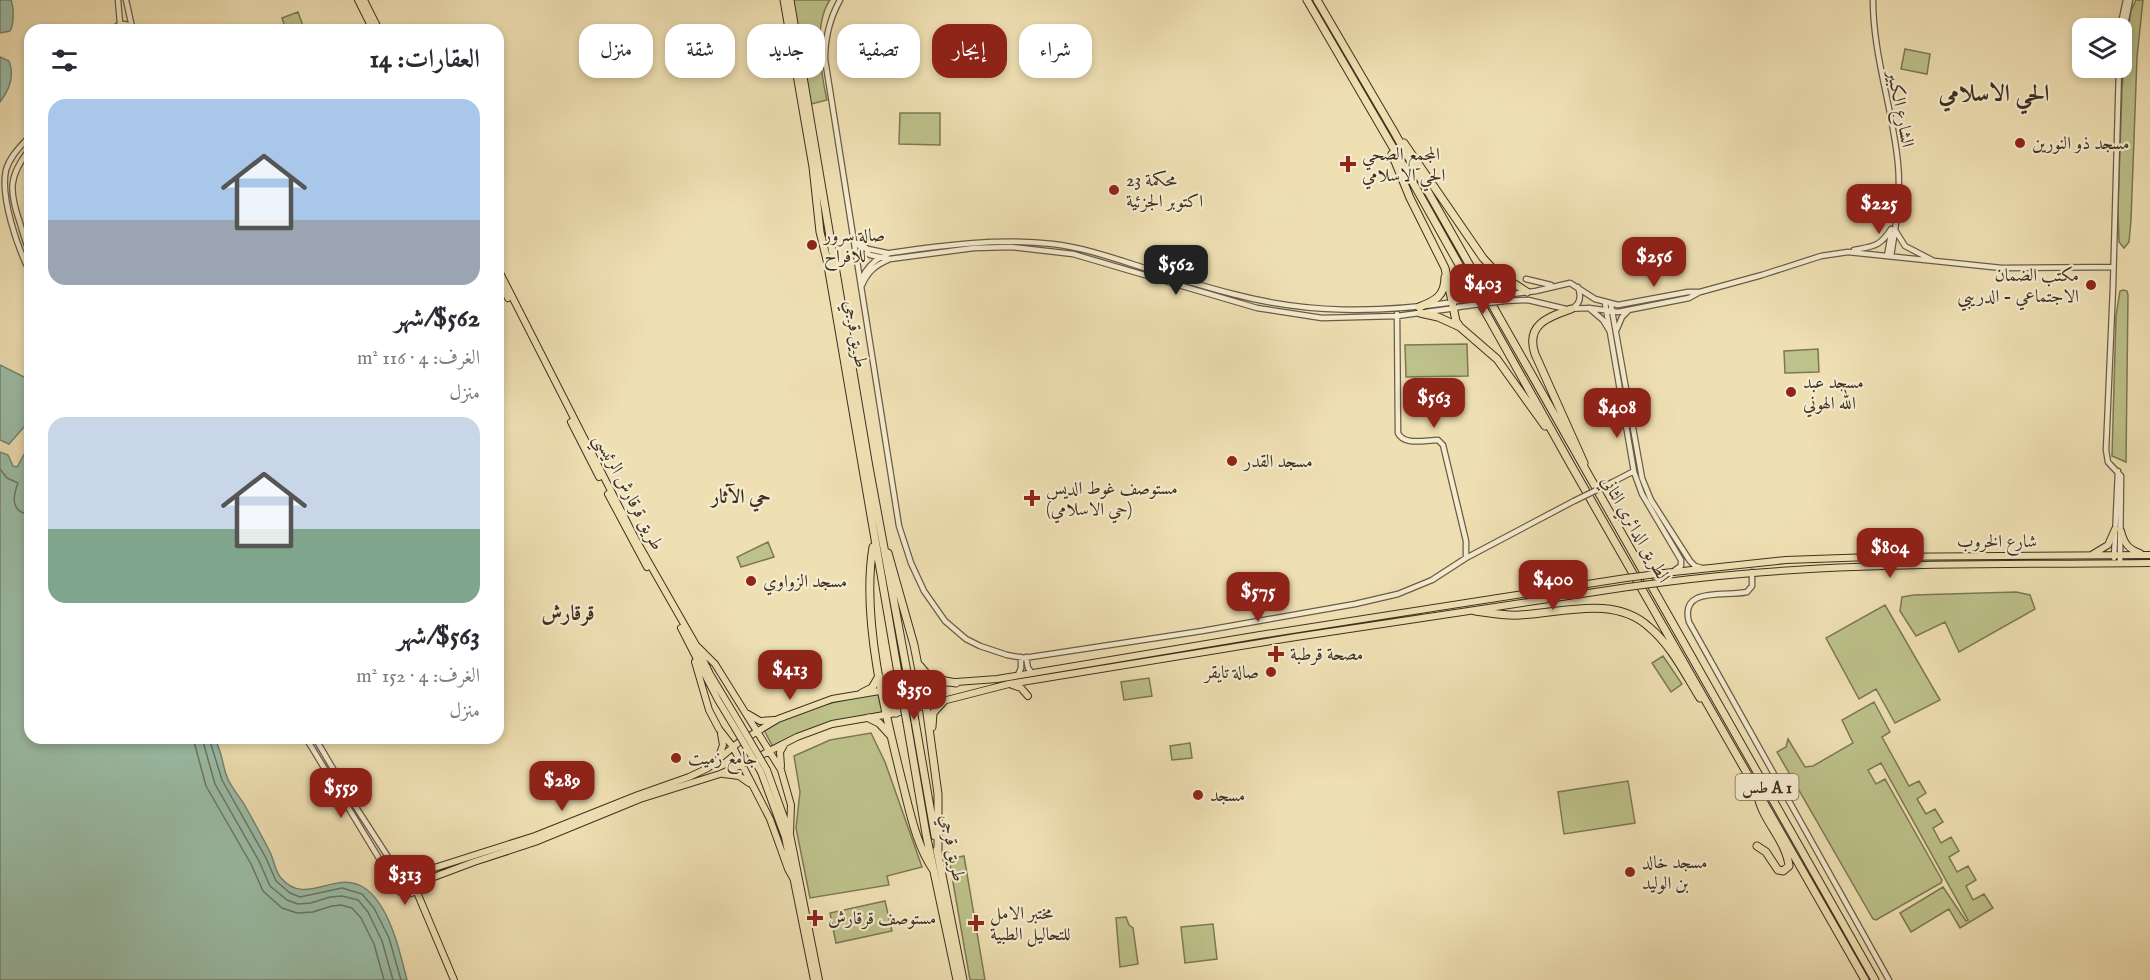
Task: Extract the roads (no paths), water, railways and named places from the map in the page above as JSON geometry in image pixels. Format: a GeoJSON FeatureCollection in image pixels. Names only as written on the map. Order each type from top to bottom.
{"type":"FeatureCollection","features":[{"type":"Feature","properties":{"kind":"highway","name":"طريق قرجي"},"geometry":{"type":"LineString","coordinates":[[784,0],[813,167],[820,232],[843,347],[874,541],[898,673],[911,722],[962,979]]}},
{"type":"Feature","properties":{"kind":"highway","name":"طريق قرجي"},"geometry":{"type":"LineString","coordinates":[[790,0],[907,672],[911,722],[934,871],[962,979]]}},
{"type":"Feature","properties":{"kind":"highway","name":"الطريق الدائري الثاني"},"geometry":{"type":"LineString","coordinates":[[1307,0],[1865,980]]}},
{"type":"Feature","properties":{"kind":"highway","name":"الطريق الدائري الثاني"},"geometry":{"type":"LineString","coordinates":[[1317,0],[1875,980]]}},
{"type":"Feature","properties":{"kind":"highway"},"geometry":{"type":"LineString","coordinates":[[1393,130],[1409,149],[1483,258],[1495,271],[1527,292]]}},
{"type":"Feature","properties":{"kind":"highway"},"geometry":{"type":"LineString","coordinates":[[1386,137],[1410,198],[1444,268],[1456,305],[1460,327]]}},
{"type":"Feature","properties":{"kind":"highway"},"geometry":{"type":"LineString","coordinates":[[1419,310],[1442,294],[1446,279],[1444,268]]}},
{"type":"Feature","properties":{"kind":"highway"},"geometry":{"type":"LineString","coordinates":[[1571,309],[1544,320],[1536,330],[1533,344],[1535,354],[1582,455],[1587,474]]}},
{"type":"Feature","properties":{"kind":"highway"},"geometry":{"type":"LineString","coordinates":[[1419,310],[1460,327],[1487,349],[1507,371],[1571,465]]}},
{"type":"Feature","properties":{"kind":"highway"},"geometry":{"type":"LineString","coordinates":[[874,541],[871,561],[870,616],[879,676],[891,736],[915,830],[925,857],[934,871]]}},
{"type":"Feature","properties":{"kind":"highway"},"geometry":{"type":"LineString","coordinates":[[883,543],[901,593],[918,662],[938,794],[938,853]]}},
{"type":"Feature","properties":{"kind":"highway"},"geometry":{"type":"LineString","coordinates":[[1506,606],[1506,611],[1510,616]]}},
{"type":"Feature","properties":{"kind":"highway"},"geometry":{"type":"LineString","coordinates":[[1475,611],[1510,616],[1595,608],[1611,609],[1634,616],[1651,628],[1664,642],[1700,698],[1718,721]]}},
{"type":"Feature","properties":{"kind":"highway"},"geometry":{"type":"LineString","coordinates":[[918,662],[930,678],[956,683]]}},
{"type":"Feature","properties":{"kind":"highway"},"geometry":{"type":"LineString","coordinates":[[862,693],[872,688],[879,676]]}},
{"type":"Feature","properties":{"kind":"highway"},"geometry":{"type":"LineString","coordinates":[[885,707],[893,688]]}},
{"type":"Feature","properties":{"kind":"highway"},"geometry":{"type":"LineString","coordinates":[[930,732],[933,713],[943,702]]}},
{"type":"Feature","properties":{"kind":"highway"},"geometry":{"type":"LineString","coordinates":[[885,707],[896,712]]}},
{"type":"Feature","properties":{"kind":"highway"},"geometry":{"type":"LineString","coordinates":[[869,718],[879,723],[891,736]]}},
{"type":"Feature","properties":{"kind":"highway"},"geometry":{"type":"LineString","coordinates":[[1757,789],[1758,804],[1789,866],[1784,871],[1778,870],[1766,852],[1757,846]]}},
{"type":"Feature","properties":{"kind":"main road"},"geometry":{"type":"LineString","coordinates":[[358,0],[370,24]]}},
{"type":"Feature","properties":{"kind":"main road"},"geometry":{"type":"LineString","coordinates":[[364,0],[376,24]]}},
{"type":"Feature","properties":{"kind":"main road","name":"طريق قرقارش الرئيسي"},"geometry":{"type":"LineString","coordinates":[[504,281],[636,540],[693,646],[718,700],[738,726],[764,771]]}},
{"type":"Feature","properties":{"kind":"main road","name":"طريق قرقارش الرئيسي"},"geometry":{"type":"LineString","coordinates":[[504,291],[631,539],[693,646]]}},
{"type":"Feature","properties":{"kind":"main road"},"geometry":{"type":"LineString","coordinates":[[2087,556],[2108,545],[2118,530],[2129,548],[2150,555]]}},
{"type":"Feature","properties":{"kind":"main road"},"geometry":{"type":"LineString","coordinates":[[1959,547],[1959,556]]}},
{"type":"Feature","properties":{"kind":"main road","name":"شارع الخروب"},"geometry":{"type":"LineString","coordinates":[[778,719],[832,699],[882,689],[920,687],[1018,675],[1379,616],[1702,568],[1786,560],[2150,555]]}},
{"type":"Feature","properties":{"kind":"main road","name":"شارع الخروب"},"geometry":{"type":"LineString","coordinates":[[896,712],[1009,684],[1296,637],[1666,582],[1752,572],[1872,567],[2150,563]]}},
{"type":"Feature","properties":{"kind":"main road"},"geometry":{"type":"LineString","coordinates":[[1379,616],[1380,626]]}},
{"type":"Feature","properties":{"kind":"main road"},"geometry":{"type":"LineString","coordinates":[[693,646],[715,664],[744,711],[755,734],[763,742],[767,752],[781,770]]}},
{"type":"Feature","properties":{"kind":"main road"},"geometry":{"type":"LineString","coordinates":[[693,646],[702,692],[719,729],[723,745],[718,759]]}},
{"type":"Feature","properties":{"kind":"main road"},"geometry":{"type":"LineString","coordinates":[[1035,672],[1039,680]]}},
{"type":"Feature","properties":{"kind":"main road"},"geometry":{"type":"LineString","coordinates":[[1009,684],[1021,688],[1028,696]]}},
{"type":"Feature","properties":{"kind":"main road"},"geometry":{"type":"LineString","coordinates":[[754,788],[739,776],[720,774],[640,799],[535,842],[434,876],[408,894],[401,893],[397,888],[397,878],[408,872],[431,868],[535,836],[700,772],[718,759],[767,752],[832,724],[869,718],[885,707]]}},
{"type":"Feature","properties":{"kind":"main road"},"geometry":{"type":"LineString","coordinates":[[744,711],[760,721],[778,719]]}},
{"type":"Feature","properties":{"kind":"main road"},"geometry":{"type":"LineString","coordinates":[[720,774],[755,734],[778,719]]}},
{"type":"Feature","properties":{"kind":"main road"},"geometry":{"type":"LineString","coordinates":[[719,729],[739,755],[770,819],[788,869],[794,878]]}},
{"type":"Feature","properties":{"kind":"main road"},"geometry":{"type":"LineString","coordinates":[[786,742],[780,752],[781,770],[791,805],[790,834]]}},
{"type":"Feature","properties":{"kind":"main road"},"geometry":{"type":"LineString","coordinates":[[764,771],[790,834],[819,980]]}},
{"type":"Feature","properties":{"kind":"main road"},"geometry":{"type":"LineString","coordinates":[[764,771],[794,878],[814,980]]}},
{"type":"Feature","properties":{"kind":"main road"},"geometry":{"type":"LineString","coordinates":[[431,868],[434,876]]}},
{"type":"Feature","properties":{"kind":"main road"},"geometry":{"type":"LineString","coordinates":[[408,872],[416,877],[417,886],[454,980]]}},
{"type":"Feature","properties":{"kind":"street"},"geometry":{"type":"LineString","coordinates":[[118,0],[120,24],[126,24]]}},
{"type":"Feature","properties":{"kind":"street"},"geometry":{"type":"LineString","coordinates":[[126,0],[132,24]]}},
{"type":"Feature","properties":{"kind":"street"},"geometry":{"type":"LineString","coordinates":[[840,0],[831,21],[825,58],[899,526],[924,591],[945,621],[966,639],[994,652],[1024,657],[1202,630],[1381,598],[1432,580],[1466,558],[1574,501],[1637,471]]}},
{"type":"Feature","properties":{"kind":"street","name":"الشارع الكبير"},"geometry":{"type":"LineString","coordinates":[[1873,0],[1875,43],[1898,163],[1899,181],[1889,256]]}},
{"type":"Feature","properties":{"kind":"street"},"geometry":{"type":"LineString","coordinates":[[2124,18],[2128,0]]}},
{"type":"Feature","properties":{"kind":"street"},"geometry":{"type":"LineString","coordinates":[[2125,18],[2128,0]]}},
{"type":"Feature","properties":{"kind":"street"},"geometry":{"type":"LineString","coordinates":[[2117,563],[2118,471],[2107,459],[2106,450],[2119,78]]}},
{"type":"Feature","properties":{"kind":"street"},"geometry":{"type":"LineString","coordinates":[[24,143],[8,163],[3,188],[9,217],[24,256]]}},
{"type":"Feature","properties":{"kind":"street"},"geometry":{"type":"LineString","coordinates":[[24,157],[13,176],[12,189],[13,202],[24,236]]}},
{"type":"Feature","properties":{"kind":"street"},"geometry":{"type":"LineString","coordinates":[[1504,298],[1528,300],[1571,309],[1628,311],[1689,298],[1700,292],[1821,256],[1878,244],[1893,229],[1905,246],[1934,261]]}},
{"type":"Feature","properties":{"kind":"street"},"geometry":{"type":"LineString","coordinates":[[854,239],[868,249],[890,256],[974,248],[1011,248],[1073,254],[1257,308],[1322,318],[1397,316],[1419,310],[1504,298],[1570,283],[1611,305],[1626,305],[1688,292],[1700,292]]}},
{"type":"Feature","properties":{"kind":"street"},"geometry":{"type":"LineString","coordinates":[[854,239],[863,251],[878,258]]}},
{"type":"Feature","properties":{"kind":"street"},"geometry":{"type":"LineString","coordinates":[[861,284],[871,264],[878,258],[974,242],[1011,241],[1054,244],[1108,256],[1259,301],[1323,310],[1419,310]]}},
{"type":"Feature","properties":{"kind":"street"},"geometry":{"type":"LineString","coordinates":[[1848,252],[2002,268],[2113,267]]}},
{"type":"Feature","properties":{"kind":"street"},"geometry":{"type":"LineString","coordinates":[[861,284],[870,271],[890,256]]}},
{"type":"Feature","properties":{"kind":"street"},"geometry":{"type":"LineString","coordinates":[[1527,292],[1531,289],[1528,281],[1553,286]]}},
{"type":"Feature","properties":{"kind":"street"},"geometry":{"type":"LineString","coordinates":[[1571,309],[1581,298],[1578,287]]}},
{"type":"Feature","properties":{"kind":"street"},"geometry":{"type":"LineString","coordinates":[[1605,303],[1613,332],[1642,494],[1681,560],[1680,568],[1668,573]]}},
{"type":"Feature","properties":{"kind":"street"},"geometry":{"type":"LineString","coordinates":[[1611,305],[1613,332]]}},
{"type":"Feature","properties":{"kind":"street"},"geometry":{"type":"LineString","coordinates":[[1589,308],[1613,332]]}},
{"type":"Feature","properties":{"kind":"street"},"geometry":{"type":"LineString","coordinates":[[1396,309],[1398,433],[1400,438],[1406,441],[1435,440],[1441,443],[1466,541],[1466,558]]}},
{"type":"Feature","properties":{"kind":"street"},"geometry":{"type":"LineString","coordinates":[[1613,332],[1622,316],[1628,311]]}},
{"type":"Feature","properties":{"kind":"street"},"geometry":{"type":"LineString","coordinates":[[1637,471],[1657,509],[1692,563],[1702,568]]}},
{"type":"Feature","properties":{"kind":"street"},"geometry":{"type":"LineString","coordinates":[[1752,572],[1752,586],[1747,592],[1707,595],[1695,599],[1688,609],[1689,622],[1889,980]]}},
{"type":"Feature","properties":{"kind":"street"},"geometry":{"type":"LineString","coordinates":[[1024,657],[1028,668],[1035,672]]}},
{"type":"Feature","properties":{"kind":"street"},"geometry":{"type":"LineString","coordinates":[[1018,675],[1024,657]]}},
{"type":"Feature","properties":{"kind":"street"},"geometry":{"type":"LineString","coordinates":[[310,744],[397,888]]}},
{"type":"Feature","properties":{"kind":"street"},"geometry":{"type":"LineString","coordinates":[[319,744],[390,860],[408,872]]}},
{"type":"Feature","properties":{"kind":"water"},"geometry":{"type":"Polygon","coordinates":[[[0,0],[11,0],[13,16],[10,31],[0,33],[0,0]]]}},
{"type":"Feature","properties":{"kind":"water"},"geometry":{"type":"Polygon","coordinates":[[[0,57],[9,61],[12,72],[9,87],[0,102],[0,57]]]}},
{"type":"Feature","properties":{"kind":"water"},"geometry":{"type":"Polygon","coordinates":[[[0,365],[24,377],[24,427],[9,444],[0,440],[0,365]]]}},
{"type":"Feature","properties":{"kind":"water"},"geometry":{"type":"Polygon","coordinates":[[[0,452],[8,455],[13,466],[17,467],[24,455],[24,744],[217,744],[229,781],[261,834],[281,878],[291,886],[301,889],[344,882],[355,883],[366,889],[382,907],[388,918],[407,980],[0,980],[0,452]]]}},
{"type":"Feature","properties":{"kind":"place","name":"مسجد ذو النورين"},"geometry":{"type":"Point","coordinates":[2020,143]}},
{"type":"Feature","properties":{"kind":"place","name":"المجمع الصحي الحي الاسلامي"},"geometry":{"type":"Point","coordinates":[1348,164]}},
{"type":"Feature","properties":{"kind":"place","name":"محكمة 23 اكتوبر الجزئية"},"geometry":{"type":"Point","coordinates":[1114,190]}},
{"type":"Feature","properties":{"kind":"place","name":"صالة سرور للافراح"},"geometry":{"type":"Point","coordinates":[812,245]}},
{"type":"Feature","properties":{"kind":"place","name":"مكتب الضمان الاجتماعي - الدريبي"},"geometry":{"type":"Point","coordinates":[2091,285]}},
{"type":"Feature","properties":{"kind":"place","name":"مسجد عبد الله الهوني"},"geometry":{"type":"Point","coordinates":[1791,392]}},
{"type":"Feature","properties":{"kind":"place","name":"مسجد القدر"},"geometry":{"type":"Point","coordinates":[1232,461]}},
{"type":"Feature","properties":{"kind":"place","name":"مستوصف غوط الديس (حي الاسلامي)"},"geometry":{"type":"Point","coordinates":[1032,498]}},
{"type":"Feature","properties":{"kind":"place","name":"مسجد الزواوي"},"geometry":{"type":"Point","coordinates":[751,581]}},
{"type":"Feature","properties":{"kind":"place","name":"مصحة قرطبة"},"geometry":{"type":"Point","coordinates":[1276,654]}},
{"type":"Feature","properties":{"kind":"place","name":"صالة تايقر"},"geometry":{"type":"Point","coordinates":[1271,672]}},
{"type":"Feature","properties":{"kind":"place","name":"جامع زميت"},"geometry":{"type":"Point","coordinates":[676,758]}},
{"type":"Feature","properties":{"kind":"place","name":"مسجد"},"geometry":{"type":"Point","coordinates":[1198,795]}},
{"type":"Feature","properties":{"kind":"place","name":"مسجد خالد بن الوليد"},"geometry":{"type":"Point","coordinates":[1630,872]}},
{"type":"Feature","properties":{"kind":"place","name":"مستوصف قرقارش"},"geometry":{"type":"Point","coordinates":[815,918]}},
{"type":"Feature","properties":{"kind":"place","name":"مختبر الامل للتحاليل الطبية"},"geometry":{"type":"Point","coordinates":[976,923]}},
{"type":"Feature","properties":{"kind":"district","name":"الحي الاسلامي"},"geometry":{"type":"Point","coordinates":[1994,93]}},
{"type":"Feature","properties":{"kind":"district","name":"حي الآثار"},"geometry":{"type":"Point","coordinates":[741,496]}},
{"type":"Feature","properties":{"kind":"district","name":"قرقارش"},"geometry":{"type":"Point","coordinates":[568,613]}}]}
